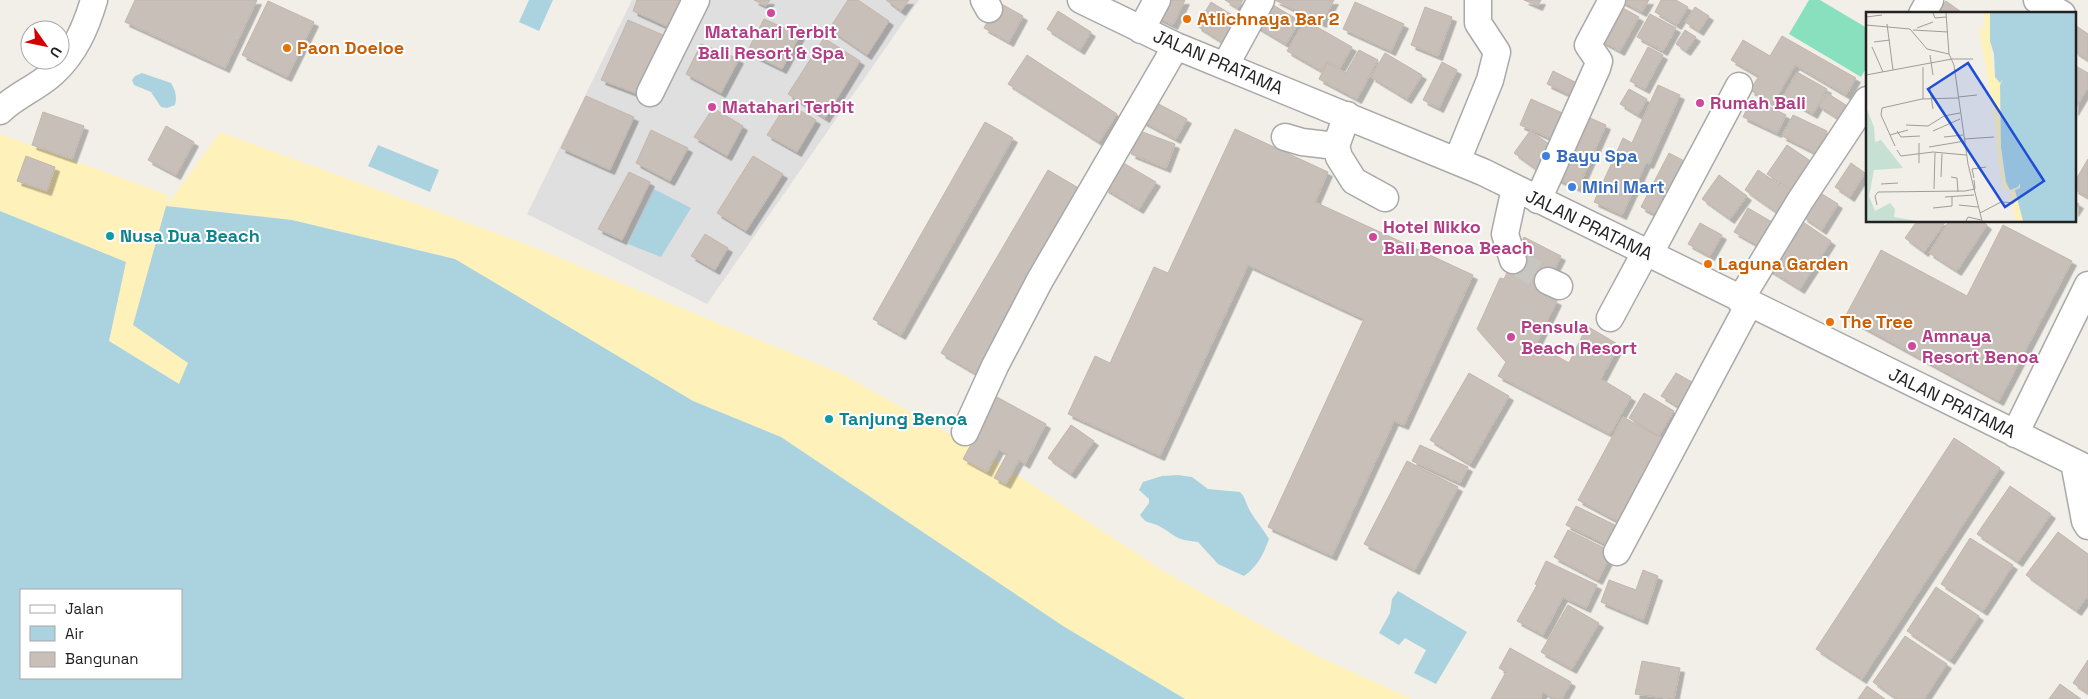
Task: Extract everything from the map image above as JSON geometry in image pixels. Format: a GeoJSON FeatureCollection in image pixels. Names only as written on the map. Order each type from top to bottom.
{"type":"FeatureCollection","features":[{"type":"Feature","properties":{"kind":"street"},"geometry":{"type":"LineString","coordinates":[[0,111],[8,102],[53,73],[85,30],[94,0]]}},
{"type":"Feature","properties":{"kind":"street"},"geometry":{"type":"LineString","coordinates":[[650,93],[696,0]]}},
{"type":"Feature","properties":{"kind":"street","name":"JALAN PRATAMA"},"geometry":{"type":"LineString","coordinates":[[1080,0],[1176,46],[1457,161],[1515,188],[2081,466]]}},
{"type":"Feature","properties":{"kind":"street"},"geometry":{"type":"LineString","coordinates":[[1141,30],[1157,0]]}},
{"type":"Feature","properties":{"kind":"street"},"geometry":{"type":"LineString","coordinates":[[1225,66],[1262,0]]}},
{"type":"Feature","properties":{"kind":"street"},"geometry":{"type":"LineString","coordinates":[[1457,161],[1490,80],[1497,52],[1478,23],[1478,0]]}},
{"type":"Feature","properties":{"kind":"street"},"geometry":{"type":"LineString","coordinates":[[1538,200],[1597,68],[1599,61],[1588,44],[1612,0]]}},
{"type":"Feature","properties":{"kind":"street"},"geometry":{"type":"LineString","coordinates":[[1923,12],[1930,0]]}},
{"type":"Feature","properties":{"kind":"street"},"geometry":{"type":"LineString","coordinates":[[2037,0],[2058,12]]}},
{"type":"Feature","properties":{"kind":"street"},"geometry":{"type":"LineString","coordinates":[[965,432],[995,366],[1040,280],[1176,46]]}},
{"type":"Feature","properties":{"kind":"street"},"geometry":{"type":"LineString","coordinates":[[1610,318],[1739,86]]}},
{"type":"Feature","properties":{"kind":"street"},"geometry":{"type":"LineString","coordinates":[[1617,552],[1744,302],[1800,202],[1866,102]]}},
{"type":"Feature","properties":{"kind":"street"},"geometry":{"type":"LineString","coordinates":[[1347,115],[1336,146],[1339,157],[1354,181],[1385,198]]}},
{"type":"Feature","properties":{"kind":"street"},"geometry":{"type":"LineString","coordinates":[[1285,137],[1302,142],[1336,146]]}},
{"type":"Feature","properties":{"kind":"street"},"geometry":{"type":"LineString","coordinates":[[1513,260],[1505,234],[1515,188]]}},
{"type":"Feature","properties":{"kind":"street"},"geometry":{"type":"LineString","coordinates":[[2015,434],[2088,285]]}},
{"type":"Feature","properties":{"kind":"street"},"geometry":{"type":"LineString","coordinates":[[2081,466],[2084,521],[2088,526]]}},
{"type":"Feature","properties":{"kind":"shaded area","name":"Matahari Terbit"},"geometry":{"type":"Polygon","coordinates":[[[632,0],[919,0],[707,304],[527,214],[632,0]]]}},
{"type":"Feature","properties":{"kind":"sand","name":"Tanjung Benoa"},"geometry":{"type":"Polygon","coordinates":[[[220,132],[523,243],[844,375],[985,454],[1168,574],[1319,657],[1412,699],[1185,699],[1063,626],[781,437],[693,401],[455,259],[292,220],[166,206],[188,363],[180,384],[109,341],[125,262],[0,211],[0,134],[168,195],[167,205],[220,132]]]}},
{"type":"Feature","properties":{"kind":"green space"},"geometry":{"type":"Polygon","coordinates":[[[1809,0],[1820,0],[1866,27],[1866,69],[1861,77],[1789,34],[1809,0]]]}},
{"type":"Feature","properties":{"kind":"water"},"geometry":{"type":"Polygon","coordinates":[[[529,0],[553,0],[539,31],[519,22],[529,0]]]}},
{"type":"Feature","properties":{"kind":"water"},"geometry":{"type":"Polygon","coordinates":[[[142,73],[171,83],[176,94],[175,105],[167,108],[161,107],[151,92],[134,85],[132,80],[135,76],[142,73]]]}},
{"type":"Feature","properties":{"kind":"water"},"geometry":{"type":"Polygon","coordinates":[[[378,145],[439,170],[430,192],[368,166],[378,145]]]}},
{"type":"Feature","properties":{"kind":"water"},"geometry":{"type":"Polygon","coordinates":[[[654,189],[691,208],[661,257],[628,244],[654,189]]]}},
{"type":"Feature","properties":{"kind":"water"},"geometry":{"type":"Polygon","coordinates":[[[166,206],[292,220],[455,259],[693,401],[781,437],[1063,626],[1185,699],[0,699],[0,211],[126,262],[109,341],[179,384],[188,363],[133,325],[166,206]]]}},
{"type":"Feature","properties":{"kind":"water"},"geometry":{"type":"Polygon","coordinates":[[[1178,475],[1192,477],[1208,489],[1240,492],[1244,497],[1250,511],[1269,539],[1260,560],[1244,576],[1218,564],[1198,542],[1179,538],[1157,525],[1145,521],[1140,515],[1149,503],[1149,499],[1139,490],[1143,482],[1162,476],[1178,475]]]}},
{"type":"Feature","properties":{"kind":"water"},"geometry":{"type":"Polygon","coordinates":[[[1398,591],[1467,632],[1436,684],[1414,673],[1426,650],[1405,638],[1399,645],[1379,633],[1390,613],[1392,599],[1398,591]]]}},
{"type":"Feature","properties":{"kind":"building"},"geometry":{"type":"Polygon","coordinates":[[[135,0],[257,0],[225,68],[125,22],[135,0]]]}},
{"type":"Feature","properties":{"kind":"building"},"geometry":{"type":"Polygon","coordinates":[[[637,0],[689,0],[675,30],[633,11],[637,0]]]}},
{"type":"Feature","properties":{"kind":"building"},"geometry":{"type":"Polygon","coordinates":[[[754,0],[770,0],[766,6],[754,0]]]}},
{"type":"Feature","properties":{"kind":"building"},"geometry":{"type":"Polygon","coordinates":[[[848,0],[858,0],[889,21],[867,55],[829,29],[848,0]]]}},
{"type":"Feature","properties":{"kind":"building"},"geometry":{"type":"Polygon","coordinates":[[[886,0],[909,0],[901,11],[886,0]]]}},
{"type":"Feature","properties":{"kind":"building"},"geometry":{"type":"Polygon","coordinates":[[[1162,0],[1185,0],[1173,25],[1154,16],[1162,0]]]}},
{"type":"Feature","properties":{"kind":"building"},"geometry":{"type":"Polygon","coordinates":[[[1225,0],[1243,0],[1238,8],[1225,0]]]}},
{"type":"Feature","properties":{"kind":"building"},"geometry":{"type":"Polygon","coordinates":[[[1275,0],[1334,0],[1322,23],[1275,0]]]}},
{"type":"Feature","properties":{"kind":"building"},"geometry":{"type":"Polygon","coordinates":[[[1524,0],[1541,0],[1538,6],[1524,0]]]}},
{"type":"Feature","properties":{"kind":"building"},"geometry":{"type":"Polygon","coordinates":[[[1619,0],[1649,0],[1642,12],[1619,0]]]}},
{"type":"Feature","properties":{"kind":"building"},"geometry":{"type":"Polygon","coordinates":[[[1661,0],[1676,0],[1688,7],[1677,25],[1655,12],[1661,0]]]}},
{"type":"Feature","properties":{"kind":"building"},"geometry":{"type":"Polygon","coordinates":[[[268,1],[314,22],[287,77],[242,55],[268,1]]]}},
{"type":"Feature","properties":{"kind":"building"},"geometry":{"type":"Polygon","coordinates":[[[1946,1],[1961,12],[1938,12],[1946,1]]]}},
{"type":"Feature","properties":{"kind":"building"},"geometry":{"type":"Polygon","coordinates":[[[998,2],[1023,16],[1009,42],[984,28],[998,2]]]}},
{"type":"Feature","properties":{"kind":"building"},"geometry":{"type":"Polygon","coordinates":[[[1211,2],[1242,21],[1227,45],[1197,26],[1211,2]]]}},
{"type":"Feature","properties":{"kind":"building"},"geometry":{"type":"Polygon","coordinates":[[[1268,2],[1300,21],[1286,44],[1254,25],[1268,2]]]}},
{"type":"Feature","properties":{"kind":"building"},"geometry":{"type":"Polygon","coordinates":[[[1355,2],[1404,24],[1391,51],[1343,29],[1355,2]]]}},
{"type":"Feature","properties":{"kind":"building"},"geometry":{"type":"Polygon","coordinates":[[[1616,4],[1639,17],[1620,51],[1596,38],[1616,4]]]}},
{"type":"Feature","properties":{"kind":"building"},"geometry":{"type":"Polygon","coordinates":[[[1425,7],[1452,17],[1438,56],[1411,45],[1425,7]]]}},
{"type":"Feature","properties":{"kind":"building"},"geometry":{"type":"Polygon","coordinates":[[[1695,7],[1709,16],[1699,31],[1685,22],[1695,7]]]}},
{"type":"Feature","properties":{"kind":"building"},"geometry":{"type":"Polygon","coordinates":[[[1058,11],[1091,32],[1080,50],[1047,29],[1058,11]]]}},
{"type":"Feature","properties":{"kind":"building"},"geometry":{"type":"Polygon","coordinates":[[[1650,14],[1676,28],[1663,51],[1637,37],[1650,14]]]}},
{"type":"Feature","properties":{"kind":"building"},"geometry":{"type":"Polygon","coordinates":[[[764,19],[800,35],[782,69],[747,52],[764,19]]]}},
{"type":"Feature","properties":{"kind":"building"},"geometry":{"type":"Polygon","coordinates":[[[628,20],[670,38],[646,97],[601,80],[628,20]]]}},
{"type":"Feature","properties":{"kind":"building"},"geometry":{"type":"Polygon","coordinates":[[[1305,20],[1352,47],[1340,68],[1327,61],[1322,71],[1287,51],[1305,20]]]}},
{"type":"Feature","properties":{"kind":"building"},"geometry":{"type":"Polygon","coordinates":[[[2076,26],[2088,34],[2088,60],[2076,52],[2076,26]]]}},
{"type":"Feature","properties":{"kind":"building"},"geometry":{"type":"Polygon","coordinates":[[[1685,30],[1696,37],[1686,51],[1676,44],[1685,30]]]}},
{"type":"Feature","properties":{"kind":"building"},"geometry":{"type":"Polygon","coordinates":[[[1782,36],[1856,78],[1846,95],[1795,65],[1773,104],[1750,90],[1759,76],[1731,60],[1743,40],[1770,56],[1782,36]]]}},
{"type":"Feature","properties":{"kind":"building"},"geometry":{"type":"Polygon","coordinates":[[[824,38],[860,61],[825,118],[788,94],[824,38]]]}},
{"type":"Feature","properties":{"kind":"building"},"geometry":{"type":"Polygon","coordinates":[[[701,44],[739,59],[721,93],[686,74],[701,44]]]}},
{"type":"Feature","properties":{"kind":"building"},"geometry":{"type":"Polygon","coordinates":[[[1648,47],[1663,55],[1645,89],[1630,81],[1648,47]]]}},
{"type":"Feature","properties":{"kind":"building"},"geometry":{"type":"Polygon","coordinates":[[[1359,50],[1378,60],[1357,99],[1319,79],[1327,63],[1346,73],[1359,50]]]}},
{"type":"Feature","properties":{"kind":"building"},"geometry":{"type":"Polygon","coordinates":[[[1385,53],[1422,75],[1407,99],[1371,77],[1385,53]]]}},
{"type":"Feature","properties":{"kind":"building"},"geometry":{"type":"Polygon","coordinates":[[[1027,55],[1117,114],[1099,142],[1008,84],[1027,55]]]}},
{"type":"Feature","properties":{"kind":"building"},"geometry":{"type":"Polygon","coordinates":[[[1442,62],[1457,70],[1439,108],[1423,100],[1442,62]]]}},
{"type":"Feature","properties":{"kind":"building"},"geometry":{"type":"Polygon","coordinates":[[[2076,66],[2088,73],[2088,87],[2076,108],[2076,66]]]}},
{"type":"Feature","properties":{"kind":"building"},"geometry":{"type":"Polygon","coordinates":[[[1553,71],[1585,87],[1579,99],[1547,84],[1553,71]]]}},
{"type":"Feature","properties":{"kind":"building"},"geometry":{"type":"Polygon","coordinates":[[[1797,72],[1827,89],[1813,114],[1783,97],[1797,72]]]}},
{"type":"Feature","properties":{"kind":"building"},"geometry":{"type":"Polygon","coordinates":[[[1658,85],[1680,95],[1649,164],[1646,163],[1622,215],[1594,202],[1623,138],[1632,143],[1658,85]]]}},
{"type":"Feature","properties":{"kind":"building"},"geometry":{"type":"Polygon","coordinates":[[[1629,89],[1647,99],[1638,115],[1620,104],[1629,89]]]}},
{"type":"Feature","properties":{"kind":"building"},"geometry":{"type":"Polygon","coordinates":[[[1827,93],[1849,107],[1841,120],[1819,106],[1827,93]]]}},
{"type":"Feature","properties":{"kind":"building"},"geometry":{"type":"Polygon","coordinates":[[[586,96],[634,117],[610,170],[561,148],[586,96]]]}},
{"type":"Feature","properties":{"kind":"building"},"geometry":{"type":"Polygon","coordinates":[[[1752,98],[1786,115],[1777,133],[1743,117],[1752,98]]]}},
{"type":"Feature","properties":{"kind":"building"},"geometry":{"type":"Polygon","coordinates":[[[1531,99],[1567,115],[1555,140],[1520,125],[1531,99]]]}},
{"type":"Feature","properties":{"kind":"building"},"geometry":{"type":"Polygon","coordinates":[[[1151,100],[1187,119],[1176,139],[1140,120],[1151,100]]]}},
{"type":"Feature","properties":{"kind":"building"},"geometry":{"type":"Polygon","coordinates":[[[787,103],[816,120],[797,152],[767,135],[787,103]]]}},
{"type":"Feature","properties":{"kind":"building"},"geometry":{"type":"Polygon","coordinates":[[[713,108],[743,126],[727,156],[694,137],[713,108]]]}},
{"type":"Feature","properties":{"kind":"building"},"geometry":{"type":"Polygon","coordinates":[[[43,112],[84,126],[72,159],[32,145],[43,112]]]}},
{"type":"Feature","properties":{"kind":"building"},"geometry":{"type":"Polygon","coordinates":[[[1581,114],[1606,125],[1578,188],[1553,177],[1581,114]]]}},
{"type":"Feature","properties":{"kind":"building"},"geometry":{"type":"Polygon","coordinates":[[[1793,115],[1827,131],[1816,153],[1782,136],[1793,115]]]}},
{"type":"Feature","properties":{"kind":"building"},"geometry":{"type":"Polygon","coordinates":[[[985,122],[1013,138],[901,335],[873,319],[985,122]]]}},
{"type":"Feature","properties":{"kind":"building"},"geometry":{"type":"Polygon","coordinates":[[[166,126],[194,142],[176,175],[148,160],[166,126]]]}},
{"type":"Feature","properties":{"kind":"building"},"geometry":{"type":"Polygon","coordinates":[[[1235,129],[1328,172],[1315,202],[1473,275],[1404,425],[1394,421],[1332,556],[1268,527],[1364,319],[1248,265],[1160,456],[1068,414],[1095,356],[1110,363],[1154,267],[1168,273],[1235,129]]]}},
{"type":"Feature","properties":{"kind":"building"},"geometry":{"type":"Polygon","coordinates":[[[651,130],[688,148],[670,181],[636,163],[651,130]]]}},
{"type":"Feature","properties":{"kind":"building"},"geometry":{"type":"Polygon","coordinates":[[[1140,131],[1175,144],[1166,168],[1131,154],[1140,131]]]}},
{"type":"Feature","properties":{"kind":"building"},"geometry":{"type":"Polygon","coordinates":[[[1530,131],[1555,148],[1539,171],[1514,153],[1530,131]]]}},
{"type":"Feature","properties":{"kind":"building"},"geometry":{"type":"Polygon","coordinates":[[[1787,145],[1812,162],[1792,191],[1767,174],[1787,145]]]}},
{"type":"Feature","properties":{"kind":"building"},"geometry":{"type":"Polygon","coordinates":[[[1669,153],[1692,165],[1664,219],[1641,207],[1669,153]]]}},
{"type":"Feature","properties":{"kind":"building"},"geometry":{"type":"Polygon","coordinates":[[[26,156],[55,167],[47,191],[17,181],[26,156]]]}},
{"type":"Feature","properties":{"kind":"building"},"geometry":{"type":"Polygon","coordinates":[[[753,156],[783,174],[746,231],[717,213],[753,156]]]}},
{"type":"Feature","properties":{"kind":"building"},"geometry":{"type":"Polygon","coordinates":[[[2088,159],[2088,197],[2076,190],[2076,180],[2088,159]]]}},
{"type":"Feature","properties":{"kind":"building"},"geometry":{"type":"Polygon","coordinates":[[[1120,161],[1156,182],[1139,209],[1104,188],[1120,161]]]}},
{"type":"Feature","properties":{"kind":"building"},"geometry":{"type":"Polygon","coordinates":[[[1851,163],[1865,173],[1850,197],[1835,187],[1851,163]]]}},
{"type":"Feature","properties":{"kind":"building"},"geometry":{"type":"Polygon","coordinates":[[[1048,170],[1082,190],[975,373],[941,353],[1048,170]]]}},
{"type":"Feature","properties":{"kind":"building"},"geometry":{"type":"Polygon","coordinates":[[[1758,170],[1796,196],[1782,216],[1745,190],[1758,170]]]}},
{"type":"Feature","properties":{"kind":"building"},"geometry":{"type":"Polygon","coordinates":[[[629,172],[650,182],[622,240],[598,229],[629,172]]]}},
{"type":"Feature","properties":{"kind":"building"},"geometry":{"type":"Polygon","coordinates":[[[1719,175],[1747,196],[1730,219],[1702,199],[1719,175]]]}},
{"type":"Feature","properties":{"kind":"building"},"geometry":{"type":"Polygon","coordinates":[[[1819,192],[1838,204],[1822,230],[1803,217],[1819,192]]]}},
{"type":"Feature","properties":{"kind":"building"},"geometry":{"type":"Polygon","coordinates":[[[1748,208],[1772,222],[1759,246],[1734,232],[1748,208]]]}},
{"type":"Feature","properties":{"kind":"building"},"geometry":{"type":"Polygon","coordinates":[[[1800,220],[1831,241],[1800,289],[1768,269],[1800,220]]]}},
{"type":"Feature","properties":{"kind":"building"},"geometry":{"type":"Polygon","coordinates":[[[1916,222],[1945,222],[1924,252],[1905,238],[1916,222]]]}},
{"type":"Feature","properties":{"kind":"building"},"geometry":{"type":"Polygon","coordinates":[[[1948,222],[1983,222],[1987,225],[1957,271],[1929,253],[1948,222]]]}},
{"type":"Feature","properties":{"kind":"building"},"geometry":{"type":"Polygon","coordinates":[[[1700,223],[1722,235],[1710,256],[1688,244],[1700,223]]]}},
{"type":"Feature","properties":{"kind":"building"},"geometry":{"type":"Polygon","coordinates":[[[2003,225],[2072,261],[1999,401],[1845,317],[1881,250],[1967,296],[2003,225]]]}},
{"type":"Feature","properties":{"kind":"building"},"geometry":{"type":"Polygon","coordinates":[[[705,234],[728,248],[715,270],[691,256],[705,234]]]}},
{"type":"Feature","properties":{"kind":"building","name":"Pensula Beach Resort"},"geometry":{"type":"Polygon","coordinates":[[[1524,237],[1561,256],[1542,293],[1557,301],[1536,344],[1569,363],[1587,326],[1619,345],[1601,379],[1631,397],[1610,434],[1498,376],[1506,362],[1477,329],[1500,278],[1504,279],[1524,237]]]}},
{"type":"Feature","properties":{"kind":"building"},"geometry":{"type":"Polygon","coordinates":[[[1469,373],[1509,396],[1470,464],[1430,440],[1469,373]]]}},
{"type":"Feature","properties":{"kind":"building"},"geometry":{"type":"Polygon","coordinates":[[[1676,373],[1699,386],[1684,410],[1661,396],[1676,373]]]}},
{"type":"Feature","properties":{"kind":"building"},"geometry":{"type":"Polygon","coordinates":[[[1644,393],[1674,411],[1659,436],[1629,418],[1644,393]]]}},
{"type":"Feature","properties":{"kind":"building"},"geometry":{"type":"Polygon","coordinates":[[[997,397],[1046,424],[1025,464],[1019,460],[1006,484],[994,478],[1007,454],[999,449],[987,472],[963,459],[997,397]]]}},
{"type":"Feature","properties":{"kind":"building"},"geometry":{"type":"Polygon","coordinates":[[[1623,417],[1667,441],[1623,524],[1578,500],[1623,417]]]}},
{"type":"Feature","properties":{"kind":"building"},"geometry":{"type":"Polygon","coordinates":[[[1071,425],[1094,441],[1071,474],[1048,458],[1071,425]]]}},
{"type":"Feature","properties":{"kind":"building"},"geometry":{"type":"Polygon","coordinates":[[[1954,438],[2000,468],[1862,679],[1816,649],[1954,438]]]}},
{"type":"Feature","properties":{"kind":"building"},"geometry":{"type":"Polygon","coordinates":[[[1420,445],[1468,467],[1460,483],[1412,461],[1420,445]]]}},
{"type":"Feature","properties":{"kind":"building"},"geometry":{"type":"Polygon","coordinates":[[[1407,461],[1458,487],[1415,570],[1364,544],[1407,461]]]}},
{"type":"Feature","properties":{"kind":"building"},"geometry":{"type":"Polygon","coordinates":[[[2010,486],[2051,514],[2018,562],[1977,534],[2010,486]]]}},
{"type":"Feature","properties":{"kind":"building"},"geometry":{"type":"Polygon","coordinates":[[[1576,506],[1621,528],[1611,547],[1566,525],[1576,506]]]}},
{"type":"Feature","properties":{"kind":"building"},"geometry":{"type":"Polygon","coordinates":[[[1568,530],[1612,552],[1598,580],[1554,557],[1568,530]]]}},
{"type":"Feature","properties":{"kind":"building"},"geometry":{"type":"Polygon","coordinates":[[[2058,532],[2088,554],[2088,600],[2086,598],[2077,611],[2026,575],[2058,532]]]}},
{"type":"Feature","properties":{"kind":"building"},"geometry":{"type":"Polygon","coordinates":[[[1970,538],[2013,565],[1983,611],[1941,584],[1970,538]]]}},
{"type":"Feature","properties":{"kind":"building"},"geometry":{"type":"Polygon","coordinates":[[[1546,561],[1597,585],[1586,608],[1563,597],[1543,635],[1517,621],[1537,585],[1535,584],[1546,561]]]}},
{"type":"Feature","properties":{"kind":"building"},"geometry":{"type":"Polygon","coordinates":[[[1643,570],[1658,576],[1643,620],[1601,602],[1609,580],[1636,590],[1643,570]]]}},
{"type":"Feature","properties":{"kind":"building"},"geometry":{"type":"Polygon","coordinates":[[[1936,587],[1979,616],[1950,660],[1907,631],[1936,587]]]}},
{"type":"Feature","properties":{"kind":"building"},"geometry":{"type":"Polygon","coordinates":[[[1568,605],[1599,623],[1572,669],[1541,652],[1568,605]]]}},
{"type":"Feature","properties":{"kind":"building"},"geometry":{"type":"Polygon","coordinates":[[[1905,636],[1947,664],[1924,699],[1897,699],[1873,682],[1905,636]]]}},
{"type":"Feature","properties":{"kind":"building"},"geometry":{"type":"Polygon","coordinates":[[[1510,648],[1571,682],[1562,699],[1555,699],[1543,692],[1540,699],[1491,699],[1506,672],[1499,668],[1510,648]]]}},
{"type":"Feature","properties":{"kind":"building"},"geometry":{"type":"Polygon","coordinates":[[[2088,660],[2088,693],[2073,683],[2088,660]]]}},
{"type":"Feature","properties":{"kind":"building"},"geometry":{"type":"Polygon","coordinates":[[[1642,661],[1680,668],[1674,699],[1635,694],[1642,661]]]}},
{"type":"Feature","properties":{"kind":"building"},"geometry":{"type":"Polygon","coordinates":[[[2060,684],[2081,699],[2049,699],[2060,684]]]}},
{"type":"Feature","properties":{"kind":"building"},"geometry":{"type":"Polygon","coordinates":[[[1867,686],[1885,699],[1858,699],[1867,686]]]}},
{"type":"Feature","properties":{"kind":"tunnel"},"geometry":{"type":"LineString","coordinates":[[1513,260],[1548,281]]}},
{"type":"Feature","properties":{"kind":"place","name":"Matahari Terbit Bali Resort & Spa"},"geometry":{"type":"Point","coordinates":[771,13]}},
{"type":"Feature","properties":{"kind":"place","name":"Atlichnaya Bar 2"},"geometry":{"type":"Point","coordinates":[1187,19]}},
{"type":"Feature","properties":{"kind":"place","name":"Paon Doeloe"},"geometry":{"type":"Point","coordinates":[287,48]}},
{"type":"Feature","properties":{"kind":"place","name":"Rumah Bali"},"geometry":{"type":"Point","coordinates":[1700,103]}},
{"type":"Feature","properties":{"kind":"place","name":"Matahari Terbit"},"geometry":{"type":"Point","coordinates":[712,107]}},
{"type":"Feature","properties":{"kind":"place","name":"Bayu Spa"},"geometry":{"type":"Point","coordinates":[1546,156]}},
{"type":"Feature","properties":{"kind":"place","name":"Mini Mart"},"geometry":{"type":"Point","coordinates":[1572,187]}},
{"type":"Feature","properties":{"kind":"place","name":"Nusa Dua Beach"},"geometry":{"type":"Point","coordinates":[110,236]}},
{"type":"Feature","properties":{"kind":"place","name":"Hotel Nikko Bali Benoa Beach"},"geometry":{"type":"Point","coordinates":[1373,237]}},
{"type":"Feature","properties":{"kind":"place","name":"Laguna Garden"},"geometry":{"type":"Point","coordinates":[1708,264]}},
{"type":"Feature","properties":{"kind":"place","name":"The Tree"},"geometry":{"type":"Point","coordinates":[1830,322]}},
{"type":"Feature","properties":{"kind":"place","name":"Pensula Beach Resort"},"geometry":{"type":"Point","coordinates":[1511,337]}},
{"type":"Feature","properties":{"kind":"place","name":"Amnaya Resort Benoa"},"geometry":{"type":"Point","coordinates":[1912,346]}},
{"type":"Feature","properties":{"kind":"place","name":"Tanjung Benoa"},"geometry":{"type":"Point","coordinates":[829,419]}}]}
